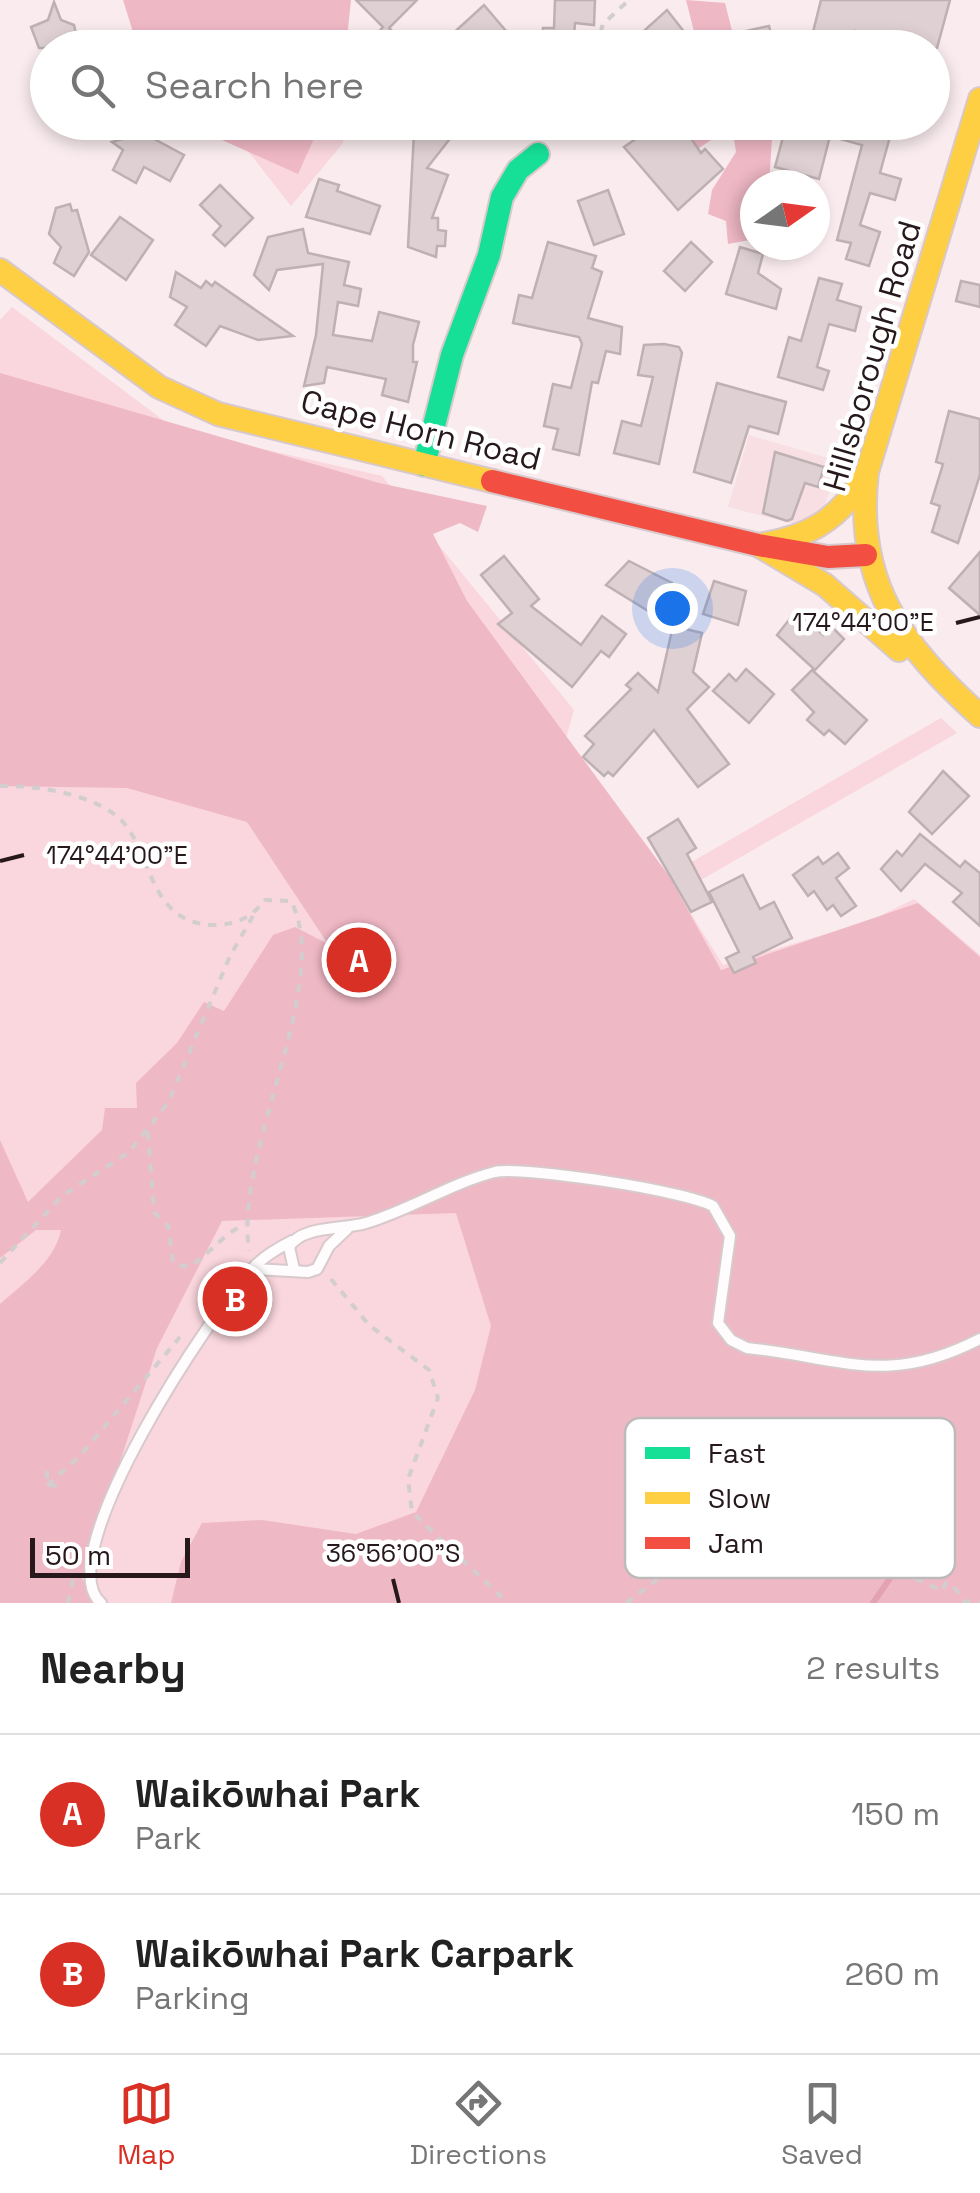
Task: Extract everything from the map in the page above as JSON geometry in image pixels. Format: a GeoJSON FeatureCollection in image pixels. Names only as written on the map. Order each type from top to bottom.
{"type":"FeatureCollection","features":[{"type":"Feature","properties":{"kind":"street","name":"Hillsborough Road"},"geometry":{"type":"LineString","coordinates":[[980,98],[867,472],[861,511],[866,555],[888,617],[937,678],[980,716]]}},
{"type":"Feature","properties":{"kind":"street"},"geometry":{"type":"LineString","coordinates":[[424,465],[452,355],[489,254],[502,197],[509,182],[538,154]]}},
{"type":"Feature","properties":{"kind":"street","name":"Cape Horn Road"},"geometry":{"type":"LineString","coordinates":[[0,270],[186,402],[424,465],[758,545],[828,557],[866,555]]}},
{"type":"Feature","properties":{"kind":"street"},"geometry":{"type":"LineString","coordinates":[[758,545],[784,543],[822,528],[854,498],[867,472]]}},
{"type":"Feature","properties":{"kind":"street"},"geometry":{"type":"LineString","coordinates":[[758,545],[826,584],[888,642],[937,678]]}},
{"type":"Feature","properties":{"kind":"lane"},"geometry":{"type":"LineString","coordinates":[[100,1603],[90,1587],[89,1565],[120,1471],[204,1334],[252,1269],[311,1232],[348,1229],[499,1171],[529,1170],[702,1199],[727,1224],[728,1256],[718,1323],[731,1340],[747,1348],[840,1363],[903,1368],[980,1339]]}},
{"type":"Feature","properties":{"kind":"lane"},"geometry":{"type":"LineString","coordinates":[[252,1269],[308,1272],[321,1264],[329,1246],[348,1229]]}},
{"type":"Feature","properties":{"kind":"lane"},"geometry":{"type":"LineString","coordinates":[[292,1242],[288,1253],[294,1269]]}},
{"type":"Feature","properties":{"kind":"path"},"geometry":{"type":"LineString","coordinates":[[601,30],[629,0]]}},
{"type":"Feature","properties":{"kind":"path"},"geometry":{"type":"LineString","coordinates":[[0,786],[70,795],[108,811],[124,824],[155,886],[176,913],[198,924],[227,925],[253,916]]}},
{"type":"Feature","properties":{"kind":"path"},"geometry":{"type":"LineString","coordinates":[[0,1263],[62,1196],[129,1152],[148,1129],[180,1079],[230,956],[253,916],[265,900],[292,901],[302,921],[303,950],[292,1017],[252,1163],[245,1224],[252,1269]]}},
{"type":"Feature","properties":{"kind":"path"},"geometry":{"type":"LineString","coordinates":[[148,1129],[154,1212],[168,1226],[173,1263],[188,1266],[202,1260],[215,1241],[245,1224]]}},
{"type":"Feature","properties":{"kind":"path"},"geometry":{"type":"LineString","coordinates":[[321,1264],[369,1325],[428,1370],[438,1398],[408,1479],[412,1512],[508,1603]]}},
{"type":"Feature","properties":{"kind":"path"},"geometry":{"type":"LineString","coordinates":[[47,1485],[78,1458],[182,1335]]}},
{"type":"Feature","properties":{"kind":"path"},"geometry":{"type":"LineString","coordinates":[[46,1471],[47,1485]]}},
{"type":"Feature","properties":{"kind":"path"},"geometry":{"type":"LineString","coordinates":[[47,1485],[61,1486]]}},
{"type":"Feature","properties":{"kind":"path"},"geometry":{"type":"LineString","coordinates":[[626,1603],[663,1578]]}},
{"type":"Feature","properties":{"kind":"path"},"geometry":{"type":"LineString","coordinates":[[913,1578],[942,1591],[946,1583],[952,1584],[964,1601],[980,1602]]}},
{"type":"Feature","properties":{"kind":"shaded area"},"geometry":{"type":"Polygon","coordinates":[[[123,0],[351,0],[348,30],[132,30],[123,0]]]}},
{"type":"Feature","properties":{"kind":"shaded area"},"geometry":{"type":"Polygon","coordinates":[[[686,0],[725,3],[732,30],[694,30],[686,0]]]}},
{"type":"Feature","properties":{"kind":"shaded area"},"geometry":{"type":"Polygon","coordinates":[[[222,140],[313,140],[298,174],[222,140]]]}},
{"type":"Feature","properties":{"kind":"shaded area"},"geometry":{"type":"Polygon","coordinates":[[[239,140],[343,140],[343,143],[291,206],[239,140]]]}},
{"type":"Feature","properties":{"kind":"shaded area"},"geometry":{"type":"Polygon","coordinates":[[[690,140],[711,140],[687,156],[685,145],[690,140]]]}},
{"type":"Feature","properties":{"kind":"shaded area"},"geometry":{"type":"Polygon","coordinates":[[[734,140],[772,140],[770,170],[740,170],[740,242],[728,244],[726,221],[708,214],[712,190],[736,152],[734,140]]]}},
{"type":"Feature","properties":{"kind":"shaded area"},"geometry":{"type":"Polygon","coordinates":[[[12,307],[175,429],[382,476],[574,710],[562,752],[669,875],[941,718],[957,733],[678,893],[723,965],[872,920],[914,899],[980,955],[980,1603],[0,1603],[0,320],[12,307]]]}},
{"type":"Feature","properties":{"kind":"shaded area"},"geometry":{"type":"Polygon","coordinates":[[[0,373],[379,483],[487,506],[478,532],[460,523],[433,534],[467,601],[669,876],[721,970],[918,903],[980,957],[980,1603],[171,1603],[181,1562],[202,1523],[262,1520],[356,1534],[416,1512],[475,1390],[491,1326],[456,1213],[222,1221],[157,1348],[82,1579],[100,1603],[0,1603],[0,1304],[45,1262],[61,1230],[36,1230],[0,1258],[0,1140],[28,1202],[102,1130],[105,1108],[137,1108],[136,1083],[177,1043],[204,1002],[224,1011],[273,935],[295,927],[328,944],[247,822],[127,788],[0,786],[0,373]]]}},
{"type":"Feature","properties":{"kind":"shaded area"},"geometry":{"type":"Polygon","coordinates":[[[749,435],[838,461],[824,509],[794,524],[728,507],[749,435]]]}},
{"type":"Feature","properties":{"kind":"building"},"geometry":{"type":"Polygon","coordinates":[[[356,0],[417,0],[391,30],[380,30],[383,27],[356,0]]]}},
{"type":"Feature","properties":{"kind":"building"},"geometry":{"type":"Polygon","coordinates":[[[555,0],[595,0],[594,25],[575,23],[574,30],[543,30],[554,28],[555,0]]]}},
{"type":"Feature","properties":{"kind":"building"},"geometry":{"type":"Polygon","coordinates":[[[821,0],[950,0],[942,30],[814,30],[821,0]]]}},
{"type":"Feature","properties":{"kind":"building"},"geometry":{"type":"Polygon","coordinates":[[[54,2],[61,20],[74,25],[75,30],[32,30],[31,27],[48,20],[54,2]]]}},
{"type":"Feature","properties":{"kind":"building"},"geometry":{"type":"Polygon","coordinates":[[[484,5],[505,30],[457,30],[484,5]]]}},
{"type":"Feature","properties":{"kind":"building"},"geometry":{"type":"Polygon","coordinates":[[[667,10],[683,30],[645,30],[667,10]]]}},
{"type":"Feature","properties":{"kind":"building"},"geometry":{"type":"Polygon","coordinates":[[[156,140],[184,155],[170,181],[144,167],[136,183],[113,170],[123,150],[112,142],[156,140]]]}},
{"type":"Feature","properties":{"kind":"building"},"geometry":{"type":"Polygon","coordinates":[[[414,140],[449,140],[427,168],[448,175],[432,218],[438,218],[438,230],[446,231],[445,246],[437,246],[436,257],[408,247],[414,140]]]}},
{"type":"Feature","properties":{"kind":"building"},"geometry":{"type":"Polygon","coordinates":[[[634,140],[692,140],[701,153],[705,149],[723,169],[678,210],[624,147],[634,140]]]}},
{"type":"Feature","properties":{"kind":"building"},"geometry":{"type":"Polygon","coordinates":[[[782,140],[829,140],[821,170],[775,167],[782,140]]]}},
{"type":"Feature","properties":{"kind":"building"},"geometry":{"type":"Polygon","coordinates":[[[844,140],[889,140],[880,173],[901,179],[895,200],[870,193],[860,225],[880,232],[869,266],[846,259],[851,243],[837,240],[862,145],[844,140]]]}},
{"type":"Feature","properties":{"kind":"building"},"geometry":{"type":"Polygon","coordinates":[[[319,179],[339,185],[337,191],[380,206],[370,234],[306,217],[319,179]]]}},
{"type":"Feature","properties":{"kind":"building"},"geometry":{"type":"Polygon","coordinates":[[[220,185],[253,218],[225,246],[213,235],[221,226],[200,205],[220,185]]]}},
{"type":"Feature","properties":{"kind":"building"},"geometry":{"type":"Polygon","coordinates":[[[608,190],[624,234],[594,245],[578,201],[608,190]]]}},
{"type":"Feature","properties":{"kind":"building"},"geometry":{"type":"Polygon","coordinates":[[[70,204],[72,211],[77,210],[89,252],[74,276],[54,263],[61,247],[49,234],[56,208],[70,204]]]}},
{"type":"Feature","properties":{"kind":"building"},"geometry":{"type":"Polygon","coordinates":[[[120,217],[153,240],[126,280],[91,255],[120,217]]]}},
{"type":"Feature","properties":{"kind":"building"},"geometry":{"type":"Polygon","coordinates":[[[303,229],[308,253],[349,262],[344,285],[361,289],[358,306],[338,302],[333,335],[372,341],[379,312],[419,322],[413,345],[413,362],[417,362],[408,402],[382,395],[386,379],[327,367],[324,383],[304,386],[316,335],[323,264],[277,270],[269,290],[254,275],[268,237],[303,229]]]}},
{"type":"Feature","properties":{"kind":"building"},"geometry":{"type":"Polygon","coordinates":[[[548,242],[596,256],[592,268],[602,272],[588,318],[622,327],[620,354],[606,351],[598,383],[592,382],[579,455],[553,449],[558,429],[544,426],[553,384],[571,388],[582,344],[579,337],[513,323],[519,295],[532,298],[548,242]]]}},
{"type":"Feature","properties":{"kind":"building"},"geometry":{"type":"Polygon","coordinates":[[[691,242],[712,262],[685,291],[664,271],[691,242]]]}},
{"type":"Feature","properties":{"kind":"building"},"geometry":{"type":"Polygon","coordinates":[[[740,247],[740,260],[761,260],[758,273],[781,289],[776,309],[726,294],[740,247]]]}},
{"type":"Feature","properties":{"kind":"building"},"geometry":{"type":"Polygon","coordinates":[[[176,272],[201,288],[206,281],[212,286],[215,282],[293,336],[258,340],[220,326],[206,346],[175,325],[187,307],[170,297],[176,272]]]}},
{"type":"Feature","properties":{"kind":"building"},"geometry":{"type":"Polygon","coordinates":[[[819,278],[842,284],[837,300],[861,307],[855,331],[829,324],[817,367],[829,371],[823,390],[778,377],[789,337],[801,341],[819,278]]]}},
{"type":"Feature","properties":{"kind":"building"},"geometry":{"type":"Polygon","coordinates":[[[961,281],[980,285],[980,307],[956,301],[961,281]]]}},
{"type":"Feature","properties":{"kind":"building"},"geometry":{"type":"Polygon","coordinates":[[[644,345],[679,347],[682,353],[659,464],[614,453],[622,421],[641,426],[653,377],[638,375],[644,345]]]}},
{"type":"Feature","properties":{"kind":"building"},"geometry":{"type":"Polygon","coordinates":[[[717,383],[786,402],[778,434],[749,426],[731,483],[694,472],[717,383]]]}},
{"type":"Feature","properties":{"kind":"building"},"geometry":{"type":"Polygon","coordinates":[[[949,411],[980,419],[980,475],[958,543],[932,532],[940,506],[931,503],[943,464],[936,462],[949,411]]]}},
{"type":"Feature","properties":{"kind":"building"},"geometry":{"type":"Polygon","coordinates":[[[775,452],[824,467],[818,487],[805,483],[792,519],[787,521],[763,513],[775,452]]]}},
{"type":"Feature","properties":{"kind":"building"},"geometry":{"type":"Polygon","coordinates":[[[980,552],[980,615],[949,588],[980,552]]]}},
{"type":"Feature","properties":{"kind":"building"},"geometry":{"type":"Polygon","coordinates":[[[504,556],[539,599],[531,606],[581,645],[602,616],[626,634],[609,657],[601,651],[572,687],[498,624],[512,613],[481,575],[504,556]]]}},
{"type":"Feature","properties":{"kind":"building"},"geometry":{"type":"Polygon","coordinates":[[[629,561],[672,583],[666,593],[670,596],[658,617],[606,585],[629,561]]]}},
{"type":"Feature","properties":{"kind":"building"},"geometry":{"type":"Polygon","coordinates":[[[714,581],[746,591],[738,625],[703,614],[714,581]]]}},
{"type":"Feature","properties":{"kind":"building"},"geometry":{"type":"Polygon","coordinates":[[[796,611],[823,635],[831,626],[844,639],[815,670],[777,635],[796,611]]]}},
{"type":"Feature","properties":{"kind":"building"},"geometry":{"type":"Polygon","coordinates":[[[673,626],[702,633],[693,672],[709,687],[687,709],[729,764],[698,787],[654,730],[613,776],[608,772],[604,776],[583,757],[594,744],[585,736],[631,689],[626,685],[638,673],[658,692],[673,626]]]}},
{"type":"Feature","properties":{"kind":"building"},"geometry":{"type":"Polygon","coordinates":[[[746,669],[774,694],[749,723],[713,691],[729,674],[736,681],[746,669]]]}},
{"type":"Feature","properties":{"kind":"building"},"geometry":{"type":"Polygon","coordinates":[[[812,670],[867,720],[845,744],[829,730],[824,735],[807,720],[814,712],[792,690],[812,670]]]}},
{"type":"Feature","properties":{"kind":"building"},"geometry":{"type":"Polygon","coordinates":[[[943,771],[969,796],[932,834],[909,812],[943,771]]]}},
{"type":"Feature","properties":{"kind":"building"},"geometry":{"type":"Polygon","coordinates":[[[678,819],[696,848],[687,854],[712,902],[691,912],[648,838],[678,819]]]}},
{"type":"Feature","properties":{"kind":"building"},"geometry":{"type":"Polygon","coordinates":[[[920,834],[960,867],[965,861],[980,873],[980,926],[953,902],[962,893],[925,864],[901,891],[881,869],[897,851],[902,856],[920,834]]]}},
{"type":"Feature","properties":{"kind":"building"},"geometry":{"type":"Polygon","coordinates":[[[838,853],[849,868],[836,878],[856,906],[841,916],[833,905],[827,910],[814,891],[808,896],[793,875],[818,857],[823,864],[838,853]]]}},
{"type":"Feature","properties":{"kind":"building"},"geometry":{"type":"Polygon","coordinates":[[[743,875],[760,909],[774,902],[792,938],[753,957],[756,963],[734,973],[726,958],[739,952],[709,892],[743,875]]]}},
{"type":"Feature","properties":{"kind":"waterway"},"geometry":{"type":"LineString","coordinates":[[873,1603],[890,1578]]}},
{"type":"Feature","properties":{"kind":"traffic: fast"},"geometry":{"type":"LineString","coordinates":[[424,465],[452,355],[489,255],[502,197],[518,170],[538,154]]}},
{"type":"Feature","properties":{"kind":"traffic: slow"},"geometry":{"type":"LineString","coordinates":[[980,99],[867,472],[865,511],[868,547],[889,609],[927,663],[980,716]]}},
{"type":"Feature","properties":{"kind":"traffic: slow"},"geometry":{"type":"LineString","coordinates":[[0,270],[159,387],[218,414],[492,481]]}},
{"type":"Feature","properties":{"kind":"traffic: slow"},"geometry":{"type":"LineString","coordinates":[[758,545],[791,538],[819,525],[843,506],[863,479]]}},
{"type":"Feature","properties":{"kind":"traffic: slow"},"geometry":{"type":"LineString","coordinates":[[758,545],[825,585],[899,650]]}},
{"type":"Feature","properties":{"kind":"traffic: jam"},"geometry":{"type":"LineString","coordinates":[[492,481],[758,545],[828,557],[866,555]]}},
{"type":"Feature","properties":{"kind":"place","name":"Waikōwhai Park"},"geometry":{"type":"Point","coordinates":[359,960]}},
{"type":"Feature","properties":{"kind":"place","name":"Waikōwhai Park Carpark"},"geometry":{"type":"Point","coordinates":[235,1299]}}]}
